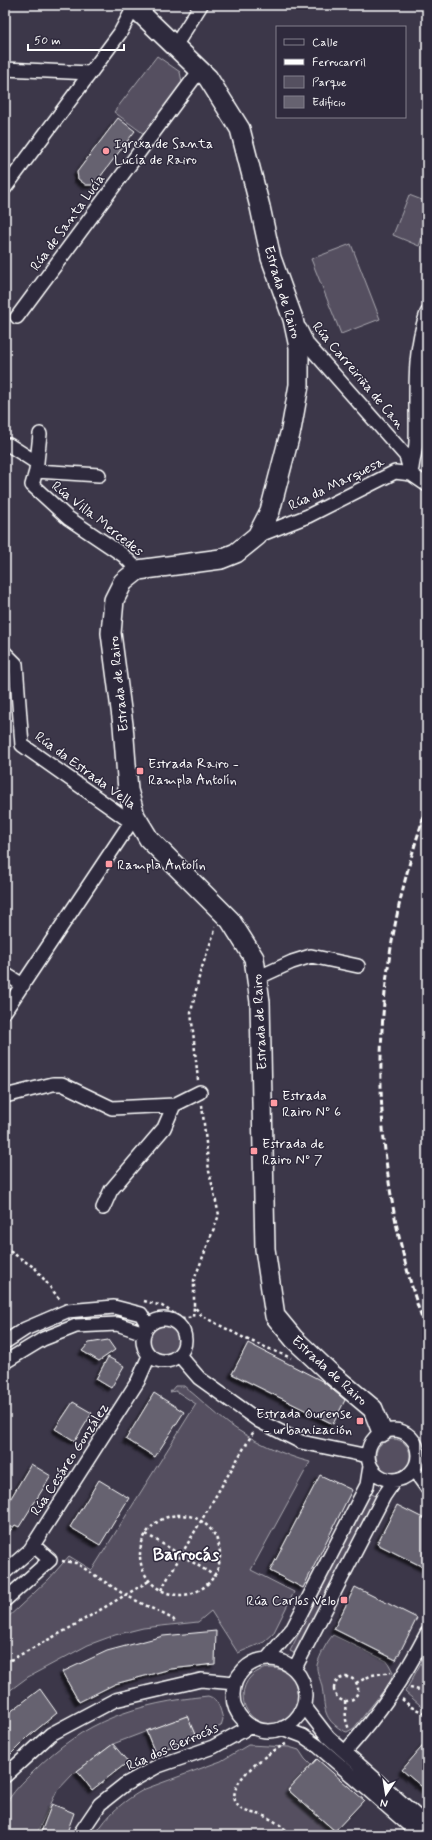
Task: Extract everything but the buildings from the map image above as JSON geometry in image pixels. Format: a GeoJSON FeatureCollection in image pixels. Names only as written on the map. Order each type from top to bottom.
{"type":"FeatureCollection","features":[{"type":"Feature","properties":{"kind":"street"},"geometry":{"type":"LineString","coordinates":[[175,46],[201,5]]}},
{"type":"Feature","properties":{"kind":"street"},"geometry":{"type":"LineString","coordinates":[[5,188],[120,33],[133,6]]}},
{"type":"Feature","properties":{"kind":"street","name":"Estrada de Rairo"},"geometry":{"type":"LineString","coordinates":[[133,6],[208,78],[240,129],[260,207],[271,258],[293,319],[299,347],[299,385],[291,430],[270,511],[257,536],[236,553],[221,559],[138,570],[123,582],[114,600],[111,633],[123,725],[128,790],[133,819],[149,839],[230,920],[254,958],[260,1002],[265,1249],[275,1316],[294,1339],[328,1372],[373,1409],[382,1432]]}},
{"type":"Feature","properties":{"kind":"street"},"geometry":{"type":"LineString","coordinates":[[5,69],[90,73]]}},
{"type":"Feature","properties":{"kind":"street","name":"Rúa de Santa Lucía"},"geometry":{"type":"LineString","coordinates":[[17,317],[200,70]]}},
{"type":"Feature","properties":{"kind":"street"},"geometry":{"type":"LineString","coordinates":[[427,313],[421,330],[415,392],[416,442],[411,474],[427,485]]}},
{"type":"Feature","properties":{"kind":"street","name":"Rúa Carreiriña de Can"},"geometry":{"type":"LineString","coordinates":[[293,319],[308,345],[406,456],[411,474]]}},
{"type":"Feature","properties":{"kind":"street","name":"Rúa Villa Mercedes"},"geometry":{"type":"LineString","coordinates":[[40,434],[37,467],[32,485],[68,518],[123,555],[138,570]]}},
{"type":"Feature","properties":{"kind":"street","name":"Rúa Villa Mercedes"},"geometry":{"type":"LineString","coordinates":[[9,445],[37,467],[99,475]]}},
{"type":"Feature","properties":{"kind":"street","name":"Rúa da Marquesa"},"geometry":{"type":"LineString","coordinates":[[257,536],[308,516],[395,472],[411,474]]}},
{"type":"Feature","properties":{"kind":"street","name":"Rúa da Estrada Vella"},"geometry":{"type":"LineString","coordinates":[[5,652],[16,664],[22,745],[133,819]]}},
{"type":"Feature","properties":{"kind":"street"},"geometry":{"type":"LineString","coordinates":[[5,1011],[133,819]]}},
{"type":"Feature","properties":{"kind":"street"},"geometry":{"type":"LineString","coordinates":[[257,978],[292,962],[311,956],[358,966]]}},
{"type":"Feature","properties":{"kind":"street"},"geometry":{"type":"LineString","coordinates":[[5,974],[23,985]]}},
{"type":"Feature","properties":{"kind":"street"},"geometry":{"type":"LineString","coordinates":[[5,1096],[53,1084],[62,1084],[112,1108],[174,1105],[200,1092]]}},
{"type":"Feature","properties":{"kind":"street"},"geometry":{"type":"LineString","coordinates":[[103,1208],[111,1190],[164,1128],[174,1105]]}},
{"type":"Feature","properties":{"kind":"street"},"geometry":{"type":"LineString","coordinates":[[5,1342],[25,1329],[67,1311],[114,1307],[120,1308],[141,1314],[146,1329]]}},
{"type":"Feature","properties":{"kind":"street"},"geometry":{"type":"LineString","coordinates":[[163,1319],[171,1320],[178,1325],[183,1332],[185,1340],[184,1348],[179,1355],[172,1360],[164,1361],[156,1360],[149,1356],[144,1349],[142,1341],[146,1329],[155,1321],[163,1319]]}},
{"type":"Feature","properties":{"kind":"street"},"geometry":{"type":"LineString","coordinates":[[5,1362],[43,1339],[76,1326],[117,1324],[146,1329]]}},
{"type":"Feature","properties":{"kind":"street"},"geometry":{"type":"LineString","coordinates":[[179,1355],[199,1378],[259,1421],[301,1442],[369,1461],[376,1474],[385,1479],[395,1480],[404,1478],[414,1470],[423,1453],[405,1433],[391,1430],[382,1432],[372,1442],[369,1461],[366,1485],[293,1628],[267,1659]]}},
{"type":"Feature","properties":{"kind":"street","name":"Rúa Cesáreo González"},"geometry":{"type":"LineString","coordinates":[[5,1572],[30,1550],[138,1381],[149,1356]]}},
{"type":"Feature","properties":{"kind":"street"},"geometry":{"type":"LineString","coordinates":[[414,1470],[427,1488]]}},
{"type":"Feature","properties":{"kind":"street"},"geometry":{"type":"LineString","coordinates":[[295,1668],[384,1496],[395,1480]]}},
{"type":"Feature","properties":{"kind":"street"},"geometry":{"type":"LineString","coordinates":[[5,1600],[50,1560],[33,1545]]}},
{"type":"Feature","properties":{"kind":"street"},"geometry":{"type":"LineString","coordinates":[[344,1752],[376,1716],[406,1674],[427,1633]]}},
{"type":"Feature","properties":{"kind":"street"},"geometry":{"type":"LineString","coordinates":[[267,1659],[281,1660],[295,1668],[302,1678],[306,1692],[304,1706],[296,1719],[282,1728],[268,1731],[251,1726],[237,1711],[233,1697],[235,1683],[242,1671],[253,1662],[267,1659]]}},
{"type":"Feature","properties":{"kind":"street"},"geometry":{"type":"LineString","coordinates":[[5,1776],[51,1734],[115,1700],[201,1680],[235,1683]]}},
{"type":"Feature","properties":{"kind":"street"},"geometry":{"type":"LineString","coordinates":[[304,1706],[320,1729],[427,1825]]}},
{"type":"Feature","properties":{"kind":"street","name":"Rúa dos Berrocás"},"geometry":{"type":"LineString","coordinates":[[79,1835],[91,1815],[100,1804],[124,1785],[158,1766],[213,1747],[251,1726]]}},
{"type":"Feature","properties":{"kind":"street"},"geometry":{"type":"LineString","coordinates":[[282,1728],[303,1736],[319,1747],[420,1835]]}},
{"type":"Feature","properties":{"kind":"path"},"geometry":{"type":"LineString","coordinates":[[120,1308],[143,1300],[162,1306],[183,1318],[193,1317],[194,1280],[219,1215],[209,1171],[205,1122],[191,1012],[200,973],[221,911]]}},
{"type":"Feature","properties":{"kind":"path"},"geometry":{"type":"LineString","coordinates":[[5,1248],[35,1268],[67,1311]]}},
{"type":"Feature","properties":{"kind":"path"},"geometry":{"type":"LineString","coordinates":[[194,1306],[202,1316],[246,1339],[296,1360]]}},
{"type":"Feature","properties":{"kind":"path"},"geometry":{"type":"LineString","coordinates":[[161,1590],[259,1421]]}},
{"type":"Feature","properties":{"kind":"path"},"geometry":{"type":"LineString","coordinates":[[185,1514],[202,1520],[214,1533],[219,1543],[221,1555],[219,1567],[215,1576],[207,1586],[197,1592],[186,1595],[175,1595],[161,1590],[149,1581],[141,1567],[139,1556],[141,1545],[146,1534],[157,1522],[173,1515],[185,1514]]}},
{"type":"Feature","properties":{"kind":"path"},"geometry":{"type":"LineString","coordinates":[[146,1534],[215,1576]]}},
{"type":"Feature","properties":{"kind":"path"},"geometry":{"type":"LineString","coordinates":[[76,1563],[125,1595],[173,1619],[176,1623]]}},
{"type":"Feature","properties":{"kind":"path"},"geometry":{"type":"LineString","coordinates":[[5,1663],[68,1629],[149,1581]]}},
{"type":"Feature","properties":{"kind":"path"},"geometry":{"type":"LineString","coordinates":[[356,1683],[368,1677],[383,1673],[406,1674]]}},
{"type":"Feature","properties":{"kind":"path"},"geometry":{"type":"LineString","coordinates":[[341,1679],[352,1679],[356,1683],[358,1689],[355,1697],[345,1701],[338,1698],[336,1695],[336,1684],[341,1679]]}},
{"type":"Feature","properties":{"kind":"path"},"geometry":{"type":"LineString","coordinates":[[398,1685],[424,1691],[427,1689]]}},
{"type":"Feature","properties":{"kind":"path"},"geometry":{"type":"LineString","coordinates":[[401,1698],[411,1707],[427,1714]]}},
{"type":"Feature","properties":{"kind":"path"},"geometry":{"type":"LineString","coordinates":[[345,1701],[347,1726],[350,1733],[356,1739]]}},
{"type":"Feature","properties":{"kind":"path"},"geometry":{"type":"LineString","coordinates":[[292,1835],[268,1818],[240,1807],[235,1801],[235,1791],[248,1772],[264,1756],[280,1746],[303,1736]]}},
{"type":"Feature","properties":{"kind":"green space"},"geometry":{"type":"Polygon","coordinates":[[[157,56],[180,72],[182,82],[144,134],[114,112],[157,56]]]}},
{"type":"Feature","properties":{"kind":"green space"},"geometry":{"type":"Polygon","coordinates":[[[409,195],[427,202],[427,224],[419,246],[393,235],[409,195]]]}},
{"type":"Feature","properties":{"kind":"green space"},"geometry":{"type":"Polygon","coordinates":[[[351,244],[380,319],[341,334],[311,259],[351,244]]]}},
{"type":"Feature","properties":{"kind":"green space"},"geometry":{"type":"Polygon","coordinates":[[[164,1326],[174,1330],[178,1340],[174,1350],[164,1354],[154,1350],[150,1340],[154,1330],[164,1326]]]}},
{"type":"Feature","properties":{"kind":"green space"},"geometry":{"type":"Polygon","coordinates":[[[175,1386],[184,1386],[237,1430],[279,1451],[310,1462],[251,1570],[294,1592],[273,1634],[264,1642],[238,1653],[211,1611],[198,1622],[143,1628],[115,1635],[88,1645],[28,1677],[5,1694],[5,1620],[49,1579],[69,1556],[92,1570],[196,1404],[176,1391],[170,1392],[175,1386]]]}},
{"type":"Feature","properties":{"kind":"green space"},"geometry":{"type":"Polygon","coordinates":[[[390,1439],[396,1439],[405,1444],[409,1450],[409,1462],[405,1468],[396,1473],[390,1473],[381,1468],[376,1459],[376,1453],[381,1444],[390,1439]]]}},
{"type":"Feature","properties":{"kind":"green space"},"geometry":{"type":"Polygon","coordinates":[[[369,1493],[376,1496],[296,1654],[290,1651],[369,1493]]]}},
{"type":"Feature","properties":{"kind":"green space"},"geometry":{"type":"Polygon","coordinates":[[[333,1635],[387,1661],[393,1672],[391,1681],[354,1728],[347,1732],[336,1726],[328,1718],[317,1670],[317,1665],[321,1654],[333,1635]]]}},
{"type":"Feature","properties":{"kind":"green space"},"geometry":{"type":"Polygon","coordinates":[[[427,1652],[427,1711],[405,1692],[427,1652]]]}},
{"type":"Feature","properties":{"kind":"green space"},"geometry":{"type":"Polygon","coordinates":[[[271,1668],[282,1670],[291,1676],[297,1685],[299,1696],[297,1707],[291,1716],[282,1722],[271,1724],[260,1722],[251,1716],[245,1707],[243,1696],[245,1685],[251,1676],[260,1670],[271,1668]]]}},
{"type":"Feature","properties":{"kind":"green space"},"geometry":{"type":"Polygon","coordinates":[[[208,1696],[215,1699],[217,1702],[223,1719],[221,1726],[196,1737],[187,1716],[113,1744],[73,1774],[57,1791],[36,1835],[5,1835],[4,1811],[11,1796],[18,1787],[52,1754],[72,1739],[113,1717],[135,1709],[182,1699],[208,1696]]]}},
{"type":"Feature","properties":{"kind":"green space"},"geometry":{"type":"Polygon","coordinates":[[[248,1745],[289,1747],[299,1750],[311,1765],[288,1790],[340,1835],[95,1835],[111,1814],[123,1803],[145,1789],[221,1761],[248,1745]]]}},
{"type":"Feature","properties":{"kind":"railway"},"geometry":{"type":"LineString","coordinates":[[427,808],[407,873],[393,938],[384,1004],[381,1070],[384,1137],[392,1203],[407,1268],[427,1333]]}},
{"type":"Feature","properties":{"kind":"place","name":"Igrexa de Santa Lucía de Rairo"},"geometry":{"type":"Point","coordinates":[106,151]}},
{"type":"Feature","properties":{"kind":"place","name":"Estrada Rairo - Rampla Antolín"},"geometry":{"type":"Point","coordinates":[140,771]}},
{"type":"Feature","properties":{"kind":"place","name":"Rampla Antolín"},"geometry":{"type":"Point","coordinates":[109,864]}},
{"type":"Feature","properties":{"kind":"place","name":"Estrada Rairo Nº 6"},"geometry":{"type":"Point","coordinates":[274,1103]}},
{"type":"Feature","properties":{"kind":"place","name":"Estrada de Rairo Nº 7"},"geometry":{"type":"Point","coordinates":[254,1151]}},
{"type":"Feature","properties":{"kind":"place","name":"Estrada Ourense - urbanización"},"geometry":{"type":"Point","coordinates":[360,1421]}},
{"type":"Feature","properties":{"kind":"place","name":"Rúa Carlos Velo"},"geometry":{"type":"Point","coordinates":[344,1600]}},
{"type":"Feature","properties":{"kind":"district","name":"Barrocás"},"geometry":{"type":"Point","coordinates":[186,1554]}}]}
